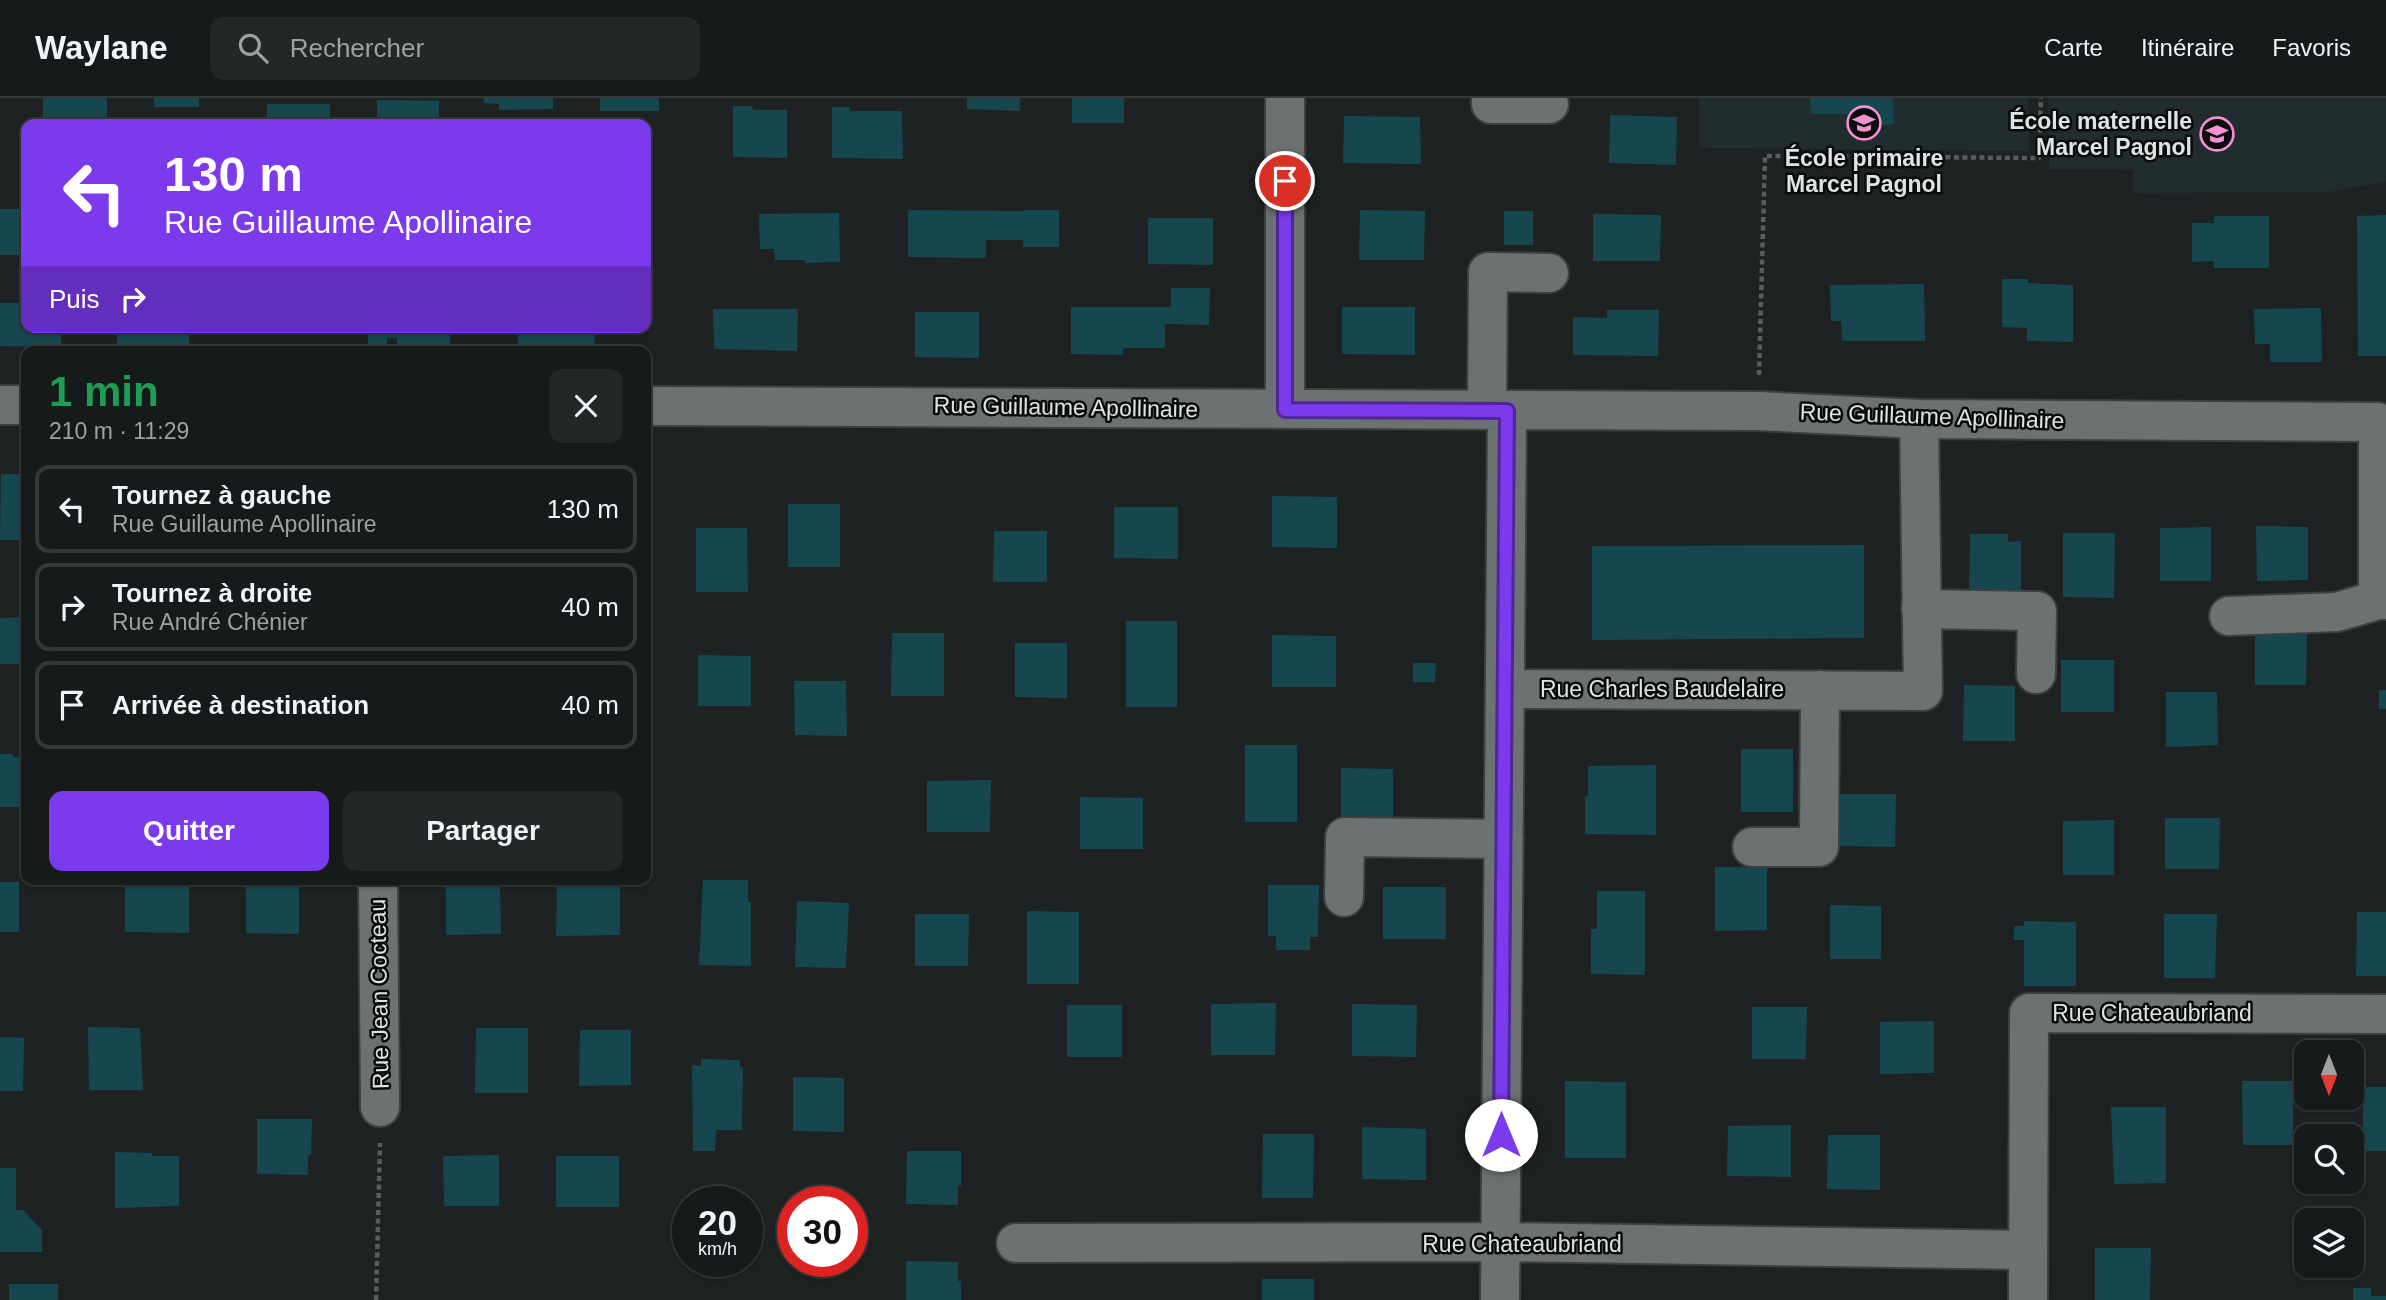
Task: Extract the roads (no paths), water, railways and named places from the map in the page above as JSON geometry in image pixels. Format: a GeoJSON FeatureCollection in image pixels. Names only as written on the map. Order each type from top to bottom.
{"type":"FeatureCollection","features":[{"type":"Feature","properties":{"kind":"street"},"geometry":{"type":"LineString","coordinates":[[1285,98],[1285,410]]}},
{"type":"Feature","properties":{"kind":"street"},"geometry":{"type":"LineString","coordinates":[[1491,98],[1491,104],[1549,104]]}},
{"type":"Feature","properties":{"kind":"street"},"geometry":{"type":"LineString","coordinates":[[1500,1300],[1505,688],[1497,410],[1488,272],[1549,273]]}},
{"type":"Feature","properties":{"kind":"street"},"geometry":{"type":"LineString","coordinates":[[0,405],[21,405]]}},
{"type":"Feature","properties":{"kind":"street","name":"Rue Guillaume Apollinaire"},"geometry":{"type":"LineString","coordinates":[[651,406],[1758,411],[1919,419],[2378,422],[2382,600]]}},
{"type":"Feature","properties":{"kind":"street","name":"Rue Charles Baudelaire"},"geometry":{"type":"LineString","coordinates":[[1505,688],[1923,691],[1919,419]]}},
{"type":"Feature","properties":{"kind":"street"},"geometry":{"type":"LineString","coordinates":[[2229,616],[2337,612],[2382,600]]}},
{"type":"Feature","properties":{"kind":"street"},"geometry":{"type":"LineString","coordinates":[[1921,609],[2037,611],[2036,674]]}},
{"type":"Feature","properties":{"kind":"street"},"geometry":{"type":"LineString","coordinates":[[1752,847],[1819,847],[1820,690]]}},
{"type":"Feature","properties":{"kind":"street"},"geometry":{"type":"LineString","coordinates":[[1344,897],[1345,837],[1504,839]]}},
{"type":"Feature","properties":{"kind":"street","name":"Rue Jean Cocteau"},"geometry":{"type":"LineString","coordinates":[[378,885],[380,1107]]}},
{"type":"Feature","properties":{"kind":"street","name":"Rue Chateaubriand"},"geometry":{"type":"LineString","coordinates":[[2028,1300],[2029,1013],[2386,1014]]}},
{"type":"Feature","properties":{"kind":"street","name":"Rue Chateaubriand"},"geometry":{"type":"LineString","coordinates":[[1016,1243],[1500,1242],[2028,1250]]}},
{"type":"Feature","properties":{"kind":"place","name":"École primaire Marcel Pagnol"},"geometry":{"type":"Point","coordinates":[1864,123]}},
{"type":"Feature","properties":{"kind":"place","name":"École maternelle Marcel Pagnol"},"geometry":{"type":"Point","coordinates":[2217,134]}}]}
